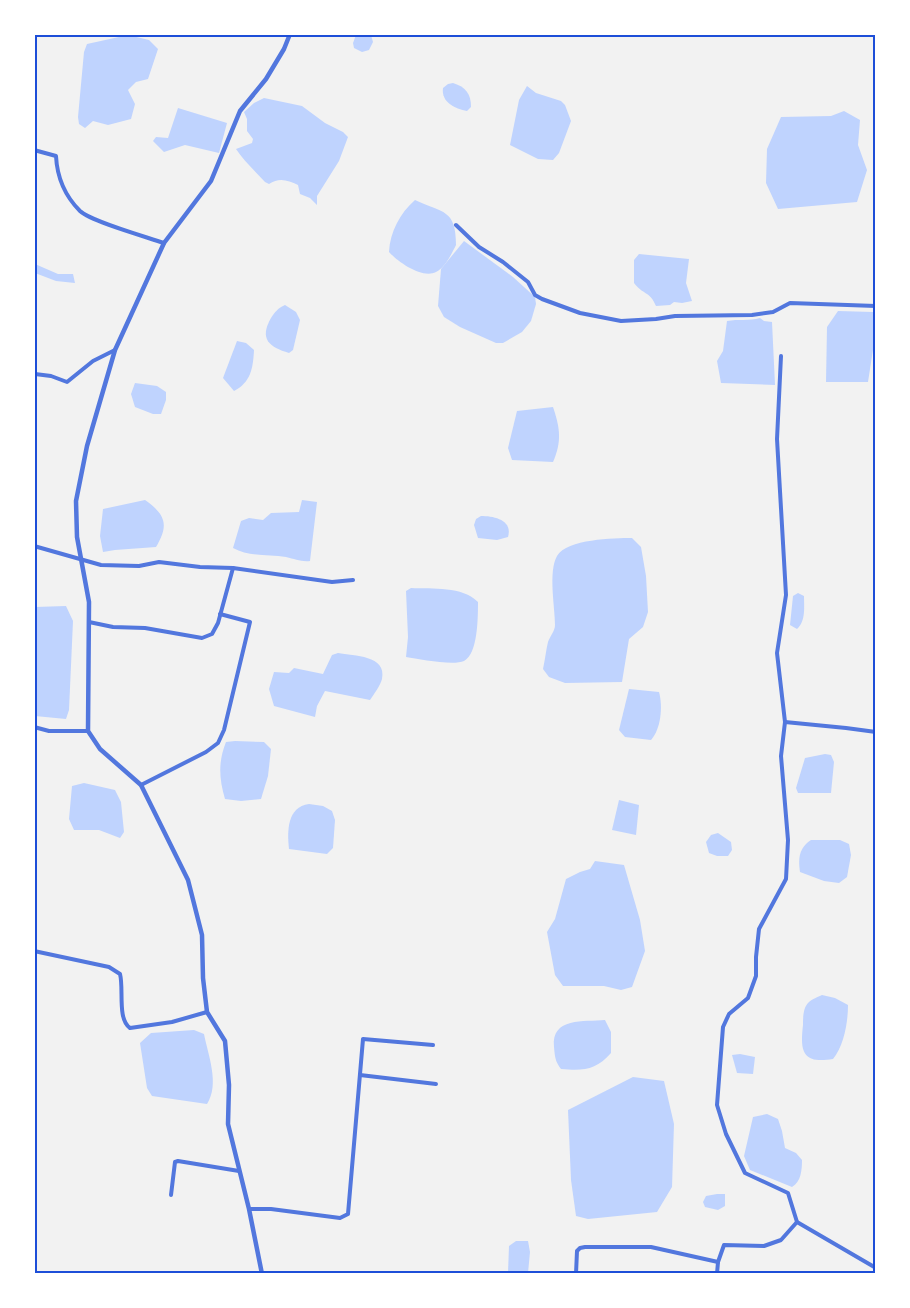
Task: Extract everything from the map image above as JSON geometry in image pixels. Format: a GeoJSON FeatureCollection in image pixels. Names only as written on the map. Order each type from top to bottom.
{"type":"FeatureCollection","features":[{"type":"Feature","properties":{"kind":"street"},"geometry":{"type":"LineString","coordinates":[[262,1274],[228,1124],[229,1085],[225,1041],[207,1012],[202,935],[188,880],[141,785],[100,749],[88,731],[89,602],[77,537],[76,501],[87,446],[115,350],[164,243],[210,181],[240,111],[266,79],[290,34]]}},
{"type":"Feature","properties":{"kind":"street"},"geometry":{"type":"LineString","coordinates":[[34,150],[56,156],[57,174],[68,196],[81,213],[164,243]]}},
{"type":"Feature","properties":{"kind":"street"},"geometry":{"type":"LineString","coordinates":[[456,225],[479,247],[528,282],[535,295],[580,313],[621,321],[675,316],[752,315],[773,312],[790,303],[876,306]]}},
{"type":"Feature","properties":{"kind":"street"},"geometry":{"type":"LineString","coordinates":[[34,374],[51,376],[67,382],[93,361],[115,350]]}},
{"type":"Feature","properties":{"kind":"street"},"geometry":{"type":"LineString","coordinates":[[781,356],[777,439],[786,595],[777,653],[785,723],[782,756],[788,840],[786,879],[759,929],[756,976],[748,998],[729,1014],[723,1027],[717,1105],[726,1134],[745,1173],[788,1193],[797,1222],[876,1268]]}},
{"type":"Feature","properties":{"kind":"street"},"geometry":{"type":"LineString","coordinates":[[34,546],[100,565],[139,566],[159,562],[233,568],[332,582],[353,580]]}},
{"type":"Feature","properties":{"kind":"street"},"geometry":{"type":"LineString","coordinates":[[89,622],[202,638],[212,634],[233,568]]}},
{"type":"Feature","properties":{"kind":"street"},"geometry":{"type":"LineString","coordinates":[[141,785],[206,752],[218,743],[224,730],[250,621],[220,614]]}},
{"type":"Feature","properties":{"kind":"street"},"geometry":{"type":"LineString","coordinates":[[785,723],[876,732]]}},
{"type":"Feature","properties":{"kind":"street"},"geometry":{"type":"LineString","coordinates":[[34,727],[49,731],[88,731]]}},
{"type":"Feature","properties":{"kind":"street"},"geometry":{"type":"LineString","coordinates":[[34,951],[108,966],[120,974],[123,1018],[130,1028],[172,1022],[207,1012]]}},
{"type":"Feature","properties":{"kind":"street"},"geometry":{"type":"LineString","coordinates":[[249,1209],[271,1209],[340,1218],[348,1214],[363,1039],[433,1045]]}},
{"type":"Feature","properties":{"kind":"street"},"geometry":{"type":"LineString","coordinates":[[360,1075],[436,1084]]}},
{"type":"Feature","properties":{"kind":"street"},"geometry":{"type":"LineString","coordinates":[[171,1195],[175,1162],[239,1171]]}},
{"type":"Feature","properties":{"kind":"street"},"geometry":{"type":"LineString","coordinates":[[717,1274],[718,1262],[724,1245],[764,1246],[781,1240],[797,1222]]}},
{"type":"Feature","properties":{"kind":"street"},"geometry":{"type":"LineString","coordinates":[[576,1274],[577,1251],[585,1247],[651,1247],[718,1262]]}},
{"type":"Feature","properties":{"kind":"water"},"geometry":{"type":"Polygon","coordinates":[[[128,35],[149,40],[158,49],[148,79],[136,82],[128,90],[135,104],[131,119],[108,125],[93,121],[85,128],[79,124],[78,117],[84,52],[87,44],[128,35]]]}},
{"type":"Feature","properties":{"kind":"water"},"geometry":{"type":"Polygon","coordinates":[[[356,35],[371,35],[373,42],[369,50],[362,52],[354,48],[356,35]]]}},
{"type":"Feature","properties":{"kind":"water"},"geometry":{"type":"Polygon","coordinates":[[[453,83],[469,95],[471,107],[467,111],[454,107],[444,97],[443,88],[453,83]]]}},
{"type":"Feature","properties":{"kind":"water"},"geometry":{"type":"Polygon","coordinates":[[[527,86],[536,93],[561,101],[571,121],[559,153],[553,160],[538,159],[510,145],[519,100],[527,86]]]}},
{"type":"Feature","properties":{"kind":"water"},"geometry":{"type":"Polygon","coordinates":[[[264,98],[302,106],[348,137],[339,161],[317,196],[317,205],[310,198],[300,194],[298,185],[294,183],[283,180],[276,180],[269,184],[265,182],[236,149],[252,143],[253,139],[247,131],[247,119],[244,112],[264,98]]]}},
{"type":"Feature","properties":{"kind":"water"},"geometry":{"type":"Polygon","coordinates":[[[178,108],[227,123],[219,153],[185,145],[164,152],[153,141],[156,137],[168,138],[178,108]]]}},
{"type":"Feature","properties":{"kind":"water"},"geometry":{"type":"Polygon","coordinates":[[[844,111],[860,120],[858,145],[867,170],[857,202],[778,209],[766,183],[767,149],[781,117],[831,116],[844,111]]]}},
{"type":"Feature","properties":{"kind":"water"},"geometry":{"type":"Polygon","coordinates":[[[415,200],[440,210],[450,218],[454,225],[456,245],[442,267],[430,274],[411,268],[389,252],[391,237],[397,223],[415,200]]]}},
{"type":"Feature","properties":{"kind":"water"},"geometry":{"type":"Polygon","coordinates":[[[34,220],[35,264],[58,274],[73,274],[75,283],[56,281],[35,273],[34,220]]]}},
{"type":"Feature","properties":{"kind":"water"},"geometry":{"type":"Polygon","coordinates":[[[464,241],[513,277],[535,297],[536,304],[531,321],[522,332],[503,343],[496,343],[460,327],[444,317],[438,306],[441,269],[464,241]]]}},
{"type":"Feature","properties":{"kind":"water"},"geometry":{"type":"Polygon","coordinates":[[[639,254],[689,259],[686,283],[692,301],[656,306],[649,295],[634,283],[634,260],[639,254]]]}},
{"type":"Feature","properties":{"kind":"water"},"geometry":{"type":"Polygon","coordinates":[[[285,305],[296,312],[300,320],[293,350],[289,353],[271,345],[266,337],[271,318],[280,307],[285,305]]]}},
{"type":"Feature","properties":{"kind":"water"},"geometry":{"type":"Polygon","coordinates":[[[838,311],[873,312],[874,343],[868,382],[826,382],[827,327],[838,311]]]}},
{"type":"Feature","properties":{"kind":"water"},"geometry":{"type":"Polygon","coordinates":[[[760,318],[772,322],[775,385],[721,383],[717,361],[723,351],[727,321],[760,318]]]}},
{"type":"Feature","properties":{"kind":"water"},"geometry":{"type":"Polygon","coordinates":[[[237,341],[246,343],[254,350],[248,379],[234,391],[223,378],[237,341]]]}},
{"type":"Feature","properties":{"kind":"water"},"geometry":{"type":"Polygon","coordinates":[[[135,383],[157,386],[166,392],[161,414],[153,414],[135,407],[131,394],[135,383]]]}},
{"type":"Feature","properties":{"kind":"water"},"geometry":{"type":"Polygon","coordinates":[[[553,407],[559,434],[558,448],[553,462],[512,460],[508,448],[517,411],[553,407]]]}},
{"type":"Feature","properties":{"kind":"water"},"geometry":{"type":"Polygon","coordinates":[[[145,500],[157,511],[163,521],[163,532],[156,547],[103,552],[100,536],[103,509],[145,500]]]}},
{"type":"Feature","properties":{"kind":"water"},"geometry":{"type":"Polygon","coordinates":[[[302,500],[317,502],[310,561],[252,554],[233,548],[241,521],[249,518],[263,520],[271,513],[299,512],[302,500]]]}},
{"type":"Feature","properties":{"kind":"water"},"geometry":{"type":"Polygon","coordinates":[[[481,516],[497,518],[505,523],[509,531],[508,537],[497,540],[478,538],[474,525],[476,519],[481,516]]]}},
{"type":"Feature","properties":{"kind":"water"},"geometry":{"type":"Polygon","coordinates":[[[632,538],[641,547],[646,576],[648,612],[643,627],[629,639],[622,682],[565,683],[549,677],[543,669],[548,642],[555,627],[552,580],[557,556],[562,550],[580,543],[632,538]]]}},
{"type":"Feature","properties":{"kind":"water"},"geometry":{"type":"Polygon","coordinates":[[[411,588],[456,591],[478,602],[475,643],[469,657],[464,661],[444,662],[406,657],[408,637],[406,591],[411,588]]]}},
{"type":"Feature","properties":{"kind":"water"},"geometry":{"type":"Polygon","coordinates":[[[798,593],[804,596],[804,609],[802,622],[797,629],[790,625],[793,596],[798,593]]]}},
{"type":"Feature","properties":{"kind":"water"},"geometry":{"type":"Polygon","coordinates":[[[66,606],[73,621],[69,710],[66,719],[35,716],[35,607],[66,606]]]}},
{"type":"Feature","properties":{"kind":"water"},"geometry":{"type":"Polygon","coordinates":[[[338,653],[368,658],[379,665],[382,679],[370,700],[325,691],[317,706],[315,717],[274,706],[269,689],[274,672],[289,673],[294,668],[323,674],[332,655],[338,653]]]}},
{"type":"Feature","properties":{"kind":"water"},"geometry":{"type":"Polygon","coordinates":[[[629,689],[659,692],[660,717],[657,730],[651,740],[625,737],[619,730],[629,689]]]}},
{"type":"Feature","properties":{"kind":"water"},"geometry":{"type":"Polygon","coordinates":[[[226,742],[264,742],[271,749],[268,776],[261,799],[241,801],[225,799],[221,777],[222,756],[226,742]]]}},
{"type":"Feature","properties":{"kind":"water"},"geometry":{"type":"Polygon","coordinates":[[[831,755],[834,762],[831,793],[798,793],[796,788],[805,758],[831,755]]]}},
{"type":"Feature","properties":{"kind":"water"},"geometry":{"type":"Polygon","coordinates":[[[84,783],[115,790],[121,802],[124,832],[120,838],[99,830],[74,830],[69,819],[72,786],[84,783]]]}},
{"type":"Feature","properties":{"kind":"water"},"geometry":{"type":"Polygon","coordinates":[[[619,800],[639,805],[636,835],[612,830],[619,800]]]}},
{"type":"Feature","properties":{"kind":"water"},"geometry":{"type":"Polygon","coordinates":[[[309,804],[323,806],[332,811],[335,820],[333,848],[327,854],[289,849],[288,835],[292,815],[302,806],[309,804]]]}},
{"type":"Feature","properties":{"kind":"water"},"geometry":{"type":"Polygon","coordinates":[[[718,833],[731,842],[732,850],[728,856],[709,853],[706,842],[711,835],[718,833]]]}},
{"type":"Feature","properties":{"kind":"water"},"geometry":{"type":"Polygon","coordinates":[[[811,840],[840,840],[849,844],[851,855],[847,877],[839,883],[824,881],[800,872],[800,854],[811,840]]]}},
{"type":"Feature","properties":{"kind":"water"},"geometry":{"type":"Polygon","coordinates":[[[595,861],[624,865],[640,920],[645,951],[632,987],[621,990],[604,986],[563,986],[555,975],[547,932],[555,919],[566,879],[590,869],[595,861]]]}},
{"type":"Feature","properties":{"kind":"water"},"geometry":{"type":"Polygon","coordinates":[[[822,995],[835,998],[848,1005],[843,1041],[833,1059],[823,1060],[805,1054],[802,1042],[803,1016],[807,1004],[822,995]]]}},
{"type":"Feature","properties":{"kind":"water"},"geometry":{"type":"Polygon","coordinates":[[[605,1020],[611,1032],[611,1053],[600,1063],[589,1068],[561,1069],[554,1047],[554,1037],[558,1030],[570,1023],[605,1020]]]}},
{"type":"Feature","properties":{"kind":"water"},"geometry":{"type":"Polygon","coordinates":[[[194,1030],[204,1034],[212,1069],[213,1088],[207,1104],[152,1096],[147,1088],[140,1043],[151,1033],[194,1030]]]}},
{"type":"Feature","properties":{"kind":"water"},"geometry":{"type":"Polygon","coordinates":[[[732,1055],[755,1057],[753,1074],[737,1073],[732,1055]]]}},
{"type":"Feature","properties":{"kind":"water"},"geometry":{"type":"Polygon","coordinates":[[[633,1077],[664,1081],[674,1124],[672,1187],[657,1212],[588,1219],[576,1216],[571,1180],[568,1110],[633,1077]]]}},
{"type":"Feature","properties":{"kind":"water"},"geometry":{"type":"Polygon","coordinates":[[[767,1114],[778,1119],[785,1148],[796,1153],[802,1160],[799,1179],[792,1187],[750,1170],[744,1156],[753,1117],[767,1114]]]}},
{"type":"Feature","properties":{"kind":"water"},"geometry":{"type":"Polygon","coordinates":[[[725,1194],[725,1206],[718,1210],[705,1207],[703,1202],[706,1196],[725,1194]]]}},
{"type":"Feature","properties":{"kind":"water"},"geometry":{"type":"Polygon","coordinates":[[[516,1241],[528,1241],[530,1252],[528,1273],[508,1273],[509,1246],[516,1241]]]}}]}
